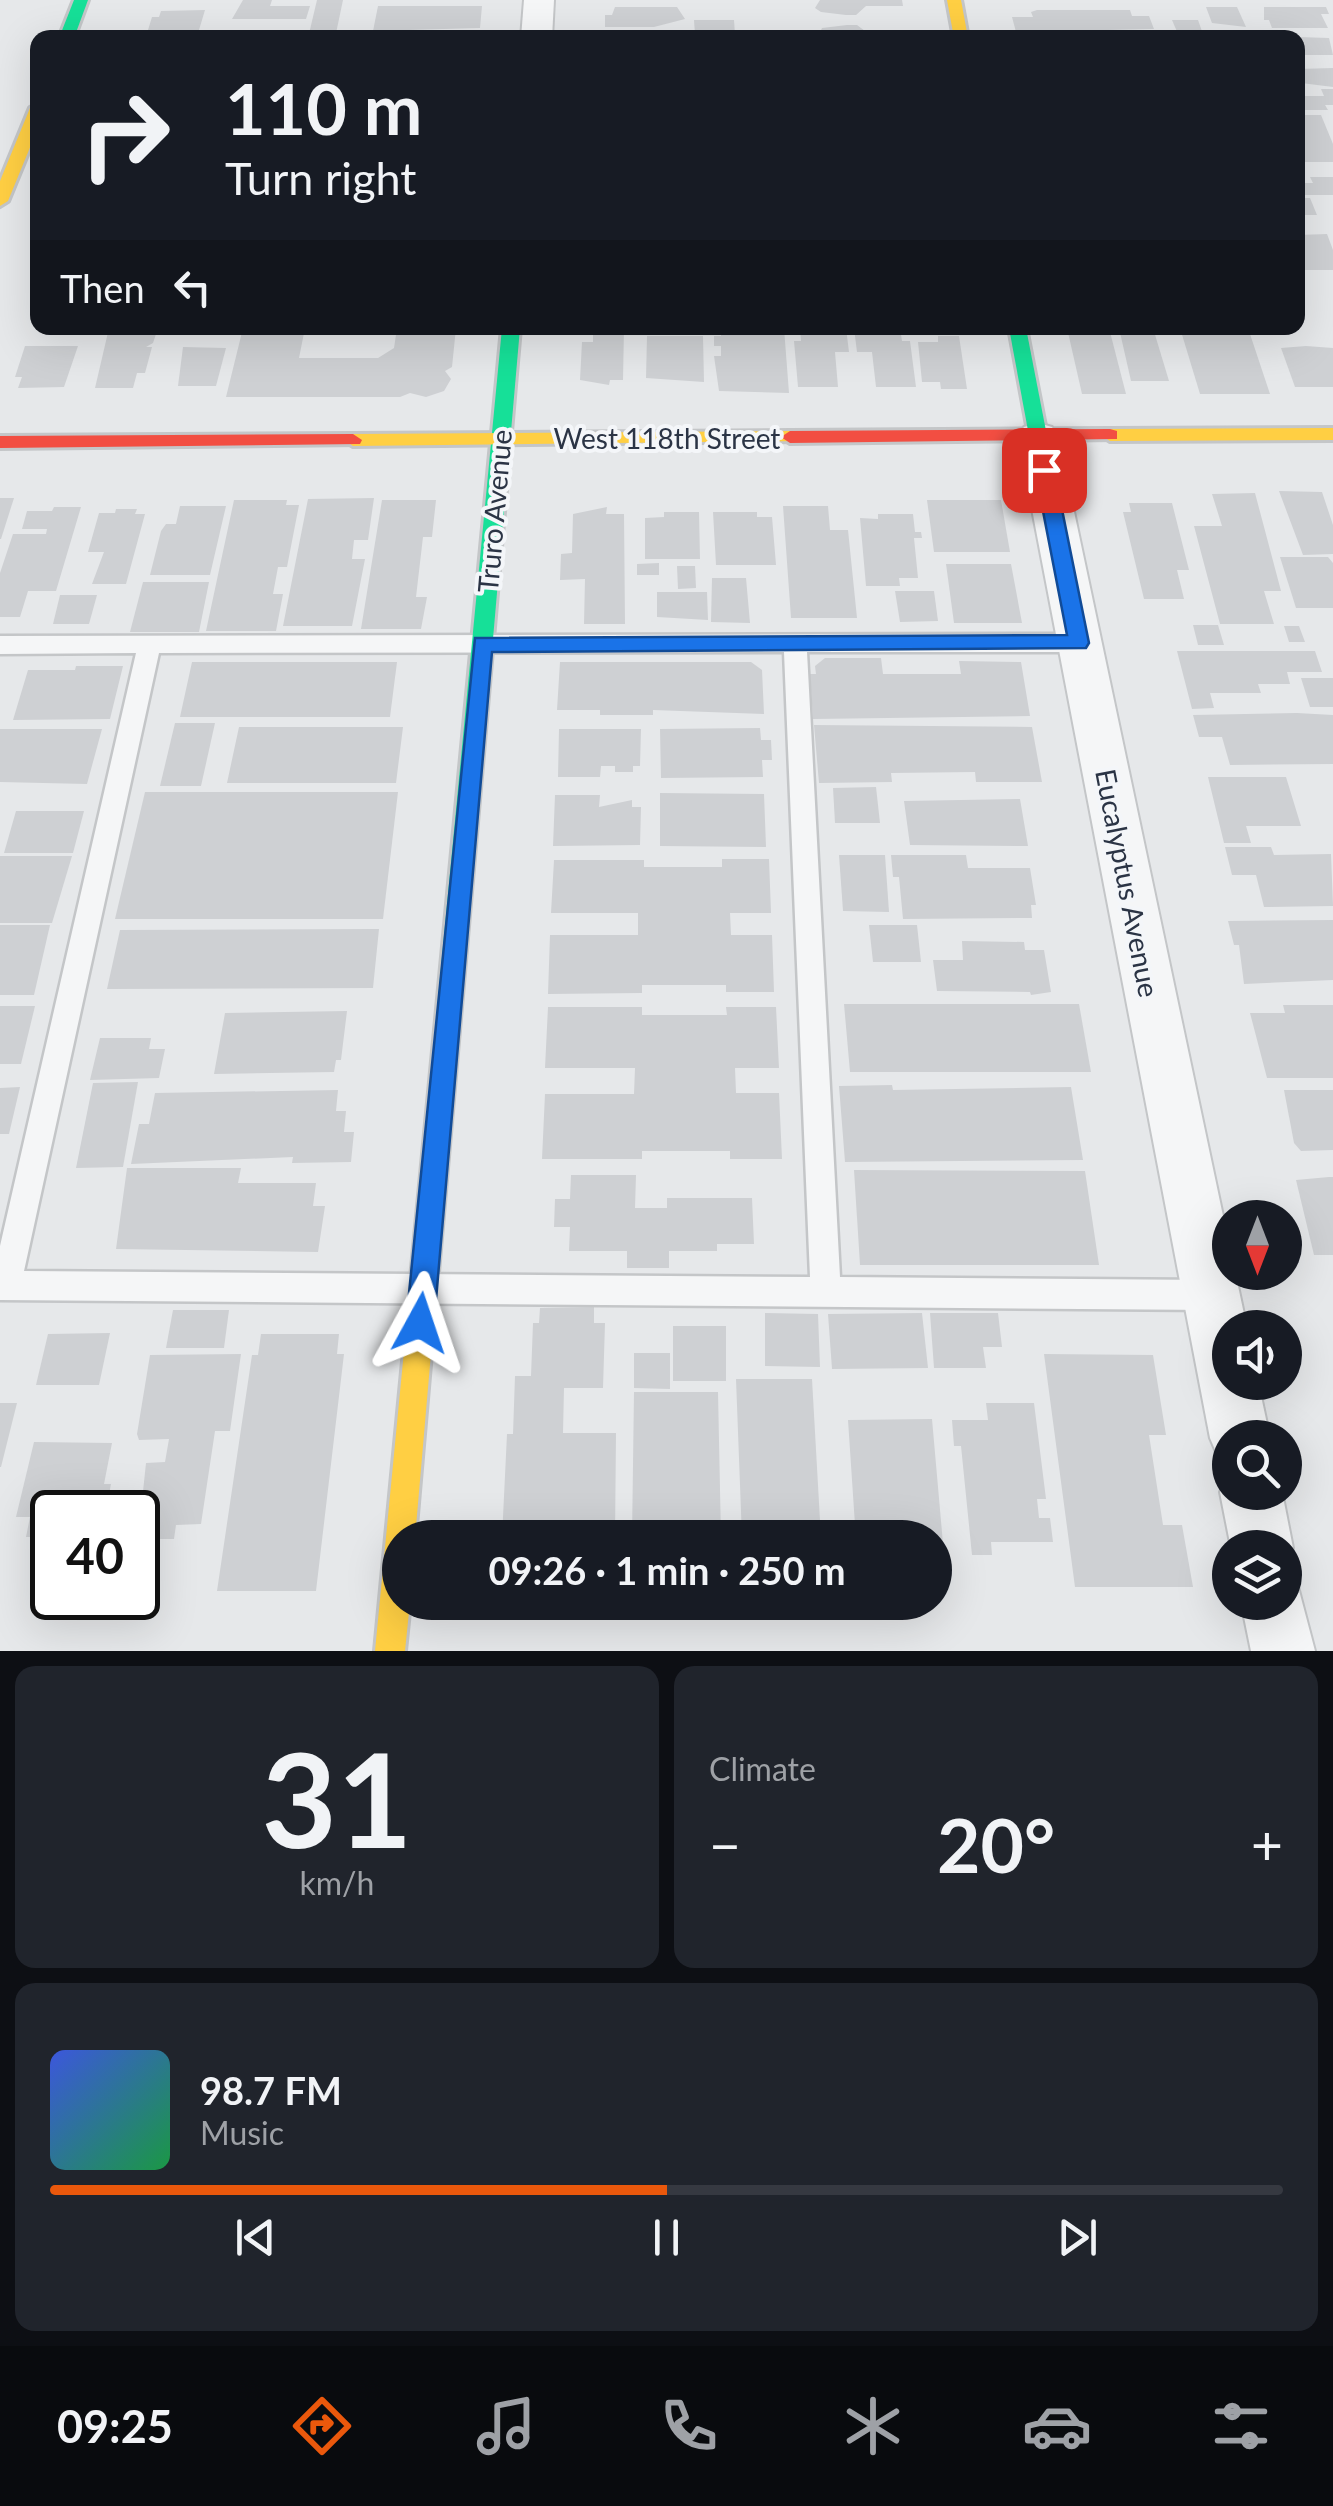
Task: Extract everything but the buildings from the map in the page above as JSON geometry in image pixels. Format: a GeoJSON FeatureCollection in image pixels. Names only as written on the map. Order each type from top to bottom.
{"type":"FeatureCollection","features":[{"type":"Feature","properties":{"kind":"street"},"geometry":{"type":"LineString","coordinates":[[69,30],[81,0]]}},
{"type":"Feature","properties":{"kind":"street"},"geometry":{"type":"LineString","coordinates":[[537,30],[539,0]]}},
{"type":"Feature","properties":{"kind":"street"},"geometry":{"type":"LineString","coordinates":[[954,0],[960,30]]}},
{"type":"Feature","properties":{"kind":"street"},"geometry":{"type":"LineString","coordinates":[[0,200],[30,127]]}},
{"type":"Feature","properties":{"kind":"street","name":"Truro Avenue"},"geometry":{"type":"LineString","coordinates":[[390,1651],[509,335]]}},
{"type":"Feature","properties":{"kind":"street","name":"Eucalyptus Avenue"},"geometry":{"type":"LineString","coordinates":[[1018,335],[1236,1420]]}},
{"type":"Feature","properties":{"kind":"street","name":"West 118th Street"},"geometry":{"type":"LineString","coordinates":[[0,442],[1333,434]]}},
{"type":"Feature","properties":{"kind":"street"},"geometry":{"type":"LineString","coordinates":[[1276,1620],[1282,1651]]}},
{"type":"Feature","properties":{"kind":"lane"},"geometry":{"type":"LineString","coordinates":[[795,643],[826,1291]]}},
{"type":"Feature","properties":{"kind":"lane"},"geometry":{"type":"LineString","coordinates":[[0,645],[1079,643]]}},
{"type":"Feature","properties":{"kind":"lane"},"geometry":{"type":"LineString","coordinates":[[150,644],[3,1285],[1211,1294]]}},
{"type":"Feature","properties":{"kind":"traffic: fast"},"geometry":{"type":"LineString","coordinates":[[69,30],[81,0]]}},
{"type":"Feature","properties":{"kind":"traffic: fast"},"geometry":{"type":"LineString","coordinates":[[447,1030],[510,335]]}},
{"type":"Feature","properties":{"kind":"traffic: fast"},"geometry":{"type":"LineString","coordinates":[[1018,335],[1038,436]]}},
{"type":"Feature","properties":{"kind":"traffic: slow"},"geometry":{"type":"LineString","coordinates":[[954,0],[960,30]]}},
{"type":"Feature","properties":{"kind":"traffic: slow"},"geometry":{"type":"LineString","coordinates":[[0,201],[30,128]]}},
{"type":"Feature","properties":{"kind":"traffic: slow"},"geometry":{"type":"LineString","coordinates":[[1110,435],[1333,434]]}},
{"type":"Feature","properties":{"kind":"traffic: slow"},"geometry":{"type":"LineString","coordinates":[[353,440],[790,437]]}},
{"type":"Feature","properties":{"kind":"traffic: slow"},"geometry":{"type":"LineString","coordinates":[[390,1651],[447,1030]]}},
{"type":"Feature","properties":{"kind":"traffic: jam"},"geometry":{"type":"LineString","coordinates":[[790,437],[1110,435]]}},
{"type":"Feature","properties":{"kind":"traffic: jam"},"geometry":{"type":"LineString","coordinates":[[0,442],[353,440]]}},
{"type":"Feature","properties":{"kind":"route"},"geometry":{"type":"LineString","coordinates":[[420,1323],[482,644],[1079,643],[1044,470]]}}]}
